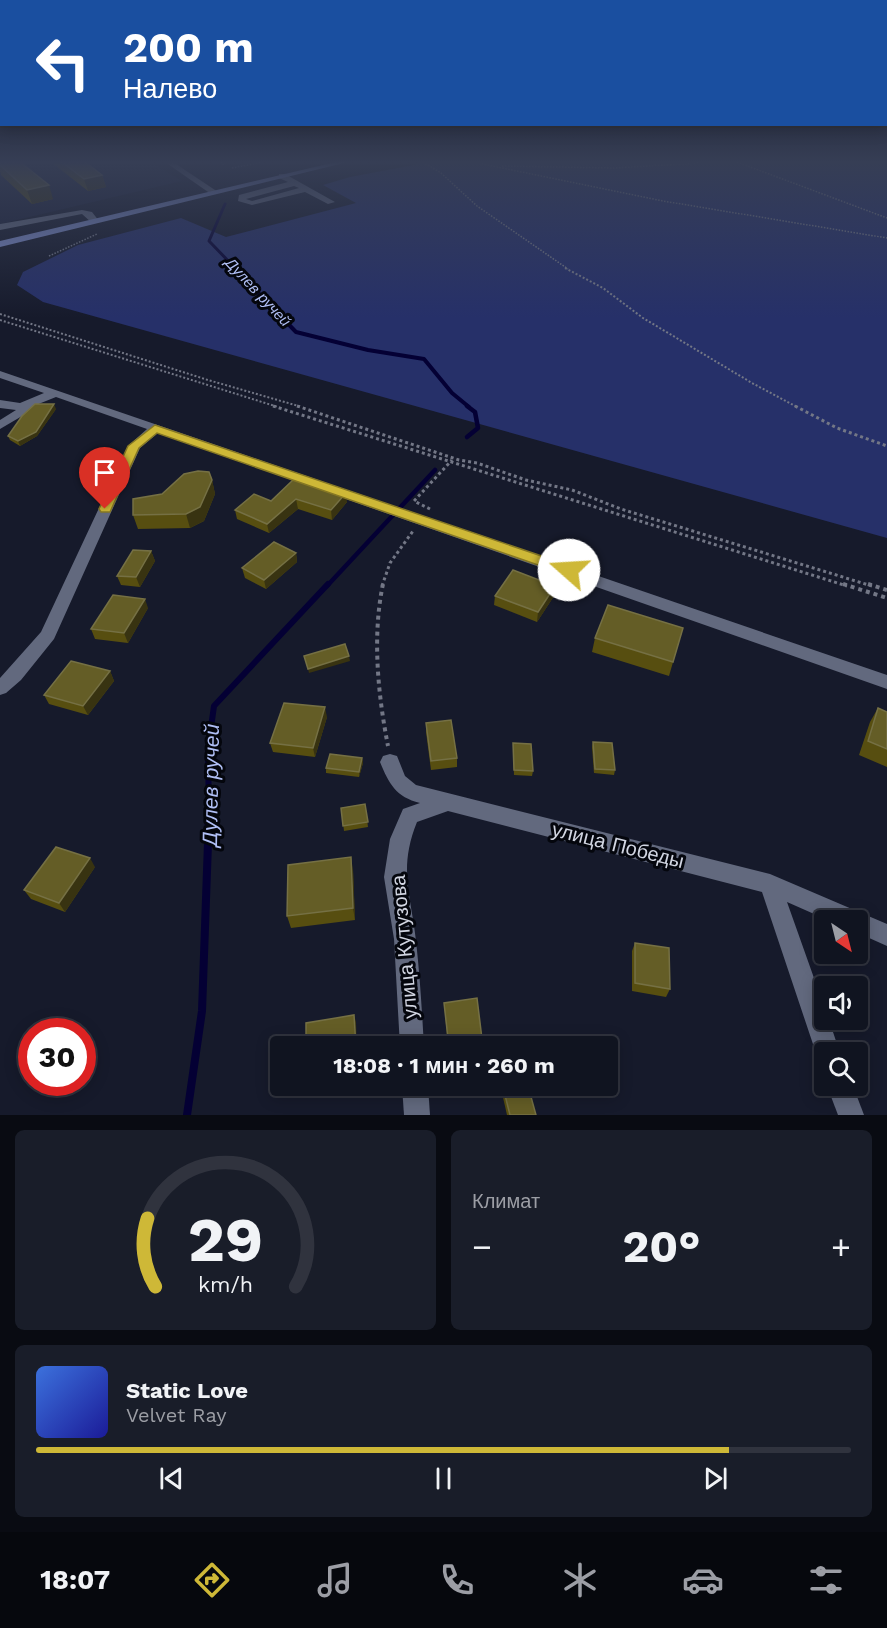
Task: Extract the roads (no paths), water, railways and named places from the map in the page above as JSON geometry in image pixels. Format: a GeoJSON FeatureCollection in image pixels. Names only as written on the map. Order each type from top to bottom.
{"type":"FeatureCollection","features":[{"type":"Feature","properties":{"kind":"main road"},"geometry":{"type":"LineString","coordinates":[[0,244],[122,214]]}},
{"type":"Feature","properties":{"kind":"street"},"geometry":{"type":"LineString","coordinates":[[0,227],[71,214]]}},
{"type":"Feature","properties":{"kind":"street"},"geometry":{"type":"LineString","coordinates":[[89,214],[95,221]]}},
{"type":"Feature","properties":{"kind":"street"},"geometry":{"type":"LineString","coordinates":[[0,374],[382,506],[415,512],[887,682]]}},
{"type":"Feature","properties":{"kind":"street"},"geometry":{"type":"LineString","coordinates":[[0,404],[21,407],[56,393]]}},
{"type":"Feature","properties":{"kind":"street"},"geometry":{"type":"LineString","coordinates":[[0,425],[35,402]]}},
{"type":"Feature","properties":{"kind":"street"},"geometry":{"type":"LineString","coordinates":[[0,688],[15,675],[48,635],[134,446],[155,429]]}},
{"type":"Feature","properties":{"kind":"street","name":"улица Победы"},"geometry":{"type":"LineString","coordinates":[[390,762],[398,782],[411,792],[770,884],[831,910]]}},
{"type":"Feature","properties":{"kind":"street","name":"улица Кутузова"},"geometry":{"type":"LineString","coordinates":[[411,1036],[405,939],[395,877],[400,839],[410,816],[447,802]]}},
{"type":"Feature","properties":{"kind":"street"},"geometry":{"type":"LineString","coordinates":[[770,884],[824,1042]]}},
{"type":"Feature","properties":{"kind":"street","name":"улица Победы"},"geometry":{"type":"LineString","coordinates":[[868,926],[887,934]]}},
{"type":"Feature","properties":{"kind":"street"},"geometry":{"type":"LineString","coordinates":[[416,1096],[417,1115]]}},
{"type":"Feature","properties":{"kind":"street"},"geometry":{"type":"LineString","coordinates":[[844,1096],[851,1115]]}},
{"type":"Feature","properties":{"kind":"waterway","name":"Дулев ручей"},"geometry":{"type":"LineString","coordinates":[[221,214],[209,241],[236,269]]}},
{"type":"Feature","properties":{"kind":"waterway","name":"Дулев ручей"},"geometry":{"type":"LineString","coordinates":[[234,268],[296,332],[368,350],[424,359],[452,393],[469,407]]}},
{"type":"Feature","properties":{"kind":"waterway","name":"Дулев ручей"},"geometry":{"type":"LineString","coordinates":[[467,406],[475,412],[478,428],[467,437]]}},
{"type":"Feature","properties":{"kind":"waterway","name":"Дулев ручей"},"geometry":{"type":"LineString","coordinates":[[327,586],[435,470]]}},
{"type":"Feature","properties":{"kind":"waterway","name":"Дулев ручей"},"geometry":{"type":"LineString","coordinates":[[209,816],[208,749],[214,706],[328,584]]}},
{"type":"Feature","properties":{"kind":"waterway","name":"Дулев ручей"},"geometry":{"type":"LineString","coordinates":[[187,1115],[202,1011],[209,816]]}}]}
